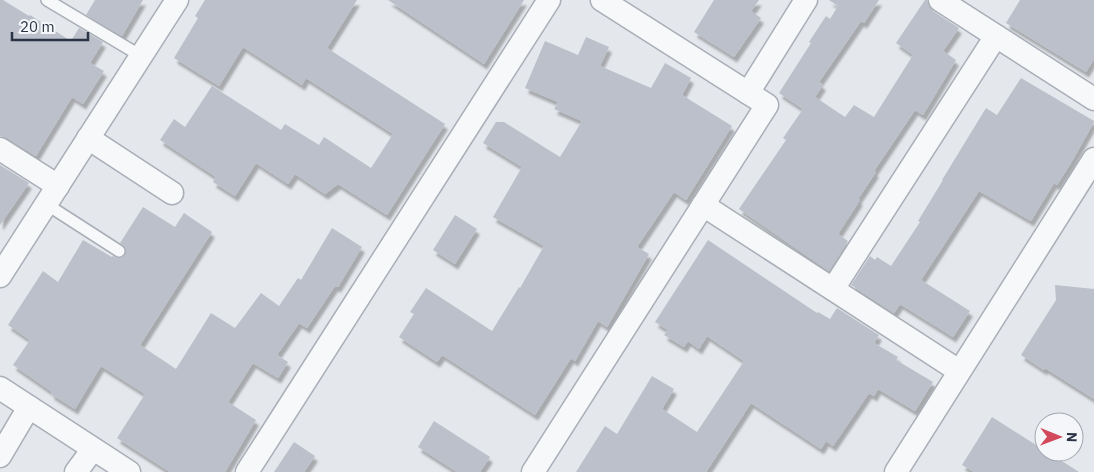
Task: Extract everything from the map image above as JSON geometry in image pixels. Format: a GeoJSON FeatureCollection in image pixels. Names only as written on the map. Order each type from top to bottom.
{"type":"FeatureCollection","features":[{"type":"Feature","properties":{"kind":"street"},"geometry":{"type":"LineString","coordinates":[[2,270],[177,0]]}},
{"type":"Feature","properties":{"kind":"street"},"geometry":{"type":"LineString","coordinates":[[247,472],[549,0]]}},
{"type":"Feature","properties":{"kind":"street"},"geometry":{"type":"LineString","coordinates":[[533,472],[767,105],[602,0]]}},
{"type":"Feature","properties":{"kind":"street"},"geometry":{"type":"LineString","coordinates":[[748,93],[806,0]]}},
{"type":"Feature","properties":{"kind":"street"},"geometry":{"type":"LineString","coordinates":[[940,0],[1094,98]]}},
{"type":"Feature","properties":{"kind":"street"},"geometry":{"type":"LineString","coordinates":[[833,289],[996,36]]}},
{"type":"Feature","properties":{"kind":"street"},"geometry":{"type":"LineString","coordinates":[[88,138],[172,193]]}},
{"type":"Feature","properties":{"kind":"street"},"geometry":{"type":"LineString","coordinates":[[0,148],[52,195]]}},
{"type":"Feature","properties":{"kind":"street"},"geometry":{"type":"LineString","coordinates":[[896,472],[1094,159]]}},
{"type":"Feature","properties":{"kind":"street"},"geometry":{"type":"LineString","coordinates":[[703,205],[959,371]]}},
{"type":"Feature","properties":{"kind":"street"},"geometry":{"type":"LineString","coordinates":[[0,388],[129,472]]}},
{"type":"Feature","properties":{"kind":"street"},"geometry":{"type":"LineString","coordinates":[[0,456],[30,407]]}},
{"type":"Feature","properties":{"kind":"street"},"geometry":{"type":"LineString","coordinates":[[76,472],[93,449]]}},
{"type":"Feature","properties":{"kind":"lane"},"geometry":{"type":"LineString","coordinates":[[47,0],[141,56]]}},
{"type":"Feature","properties":{"kind":"lane"},"geometry":{"type":"LineString","coordinates":[[52,195],[119,251]]}},
{"type":"Feature","properties":{"kind":"building"},"geometry":{"type":"Polygon","coordinates":[[[0,0],[30,15],[71,41],[79,28],[103,42],[90,63],[104,71],[83,104],[72,97],[36,156],[7,138],[0,136],[0,0]]]}},
{"type":"Feature","properties":{"kind":"building"},"geometry":{"type":"Polygon","coordinates":[[[95,0],[143,0],[122,36],[86,15],[95,0]]]}},
{"type":"Feature","properties":{"kind":"building"},"geometry":{"type":"Polygon","coordinates":[[[205,0],[357,0],[327,48],[445,124],[387,215],[338,184],[325,194],[295,174],[288,184],[256,163],[235,196],[213,182],[216,177],[160,140],[174,119],[185,127],[212,86],[281,130],[285,124],[319,145],[324,137],[371,168],[393,134],[306,78],[302,85],[243,47],[219,86],[174,58],[198,18],[195,16],[205,0]]]}},
{"type":"Feature","properties":{"kind":"building"},"geometry":{"type":"Polygon","coordinates":[[[388,0],[524,0],[484,64],[388,0]]]}},
{"type":"Feature","properties":{"kind":"building"},"geometry":{"type":"Polygon","coordinates":[[[714,0],[759,0],[751,11],[761,18],[734,57],[694,32],[714,0]]]}},
{"type":"Feature","properties":{"kind":"building"},"geometry":{"type":"Polygon","coordinates":[[[829,0],[879,0],[864,23],[861,21],[819,82],[823,85],[815,97],[845,117],[854,105],[874,117],[913,55],[896,43],[925,0],[927,0],[933,11],[959,28],[943,51],[956,60],[923,115],[915,110],[874,171],[876,172],[838,234],[848,241],[829,271],[739,209],[786,140],[783,138],[803,109],[779,93],[826,16],[830,19],[838,6],[829,0]]]}},
{"type":"Feature","properties":{"kind":"building"},"geometry":{"type":"Polygon","coordinates":[[[1020,0],[1094,0],[1094,59],[1086,72],[1006,23],[1020,0]]]}},
{"type":"Feature","properties":{"kind":"building"},"geometry":{"type":"Polygon","coordinates":[[[586,37],[609,47],[600,66],[651,88],[665,63],[691,78],[682,95],[732,126],[686,200],[674,192],[637,247],[649,254],[607,327],[598,321],[575,361],[571,358],[535,415],[442,355],[437,362],[399,337],[414,314],[410,312],[426,288],[492,331],[520,288],[544,246],[493,217],[522,167],[483,143],[496,122],[504,122],[560,157],[582,121],[554,109],[558,102],[525,88],[545,41],[578,55],[586,37]]]}},
{"type":"Feature","properties":{"kind":"building"},"geometry":{"type":"Polygon","coordinates":[[[1021,78],[1094,122],[1057,185],[1054,183],[1031,221],[979,191],[921,280],[970,311],[953,337],[900,304],[894,313],[851,285],[870,256],[875,260],[877,257],[891,266],[920,222],[918,221],[986,108],[997,115],[1021,78]]]}},
{"type":"Feature","properties":{"kind":"building"},"geometry":{"type":"Polygon","coordinates":[[[0,165],[29,183],[0,225],[0,165]]]}},
{"type":"Feature","properties":{"kind":"building"},"geometry":{"type":"Polygon","coordinates":[[[143,207],[175,227],[184,213],[212,232],[140,345],[176,369],[211,313],[235,328],[261,293],[279,306],[298,278],[301,280],[332,228],[362,247],[338,287],[335,286],[307,328],[299,323],[277,355],[288,362],[278,378],[253,363],[228,402],[256,420],[225,472],[170,472],[117,438],[145,394],[101,366],[75,409],[51,394],[52,392],[13,365],[30,340],[8,325],[43,271],[58,282],[83,240],[112,257],[123,257],[126,251],[125,247],[120,243],[143,207]]]}},
{"type":"Feature","properties":{"kind":"building"},"geometry":{"type":"Polygon","coordinates":[[[455,215],[477,229],[455,264],[433,250],[455,215]]]}},
{"type":"Feature","properties":{"kind":"building"},"geometry":{"type":"Polygon","coordinates":[[[708,240],[817,313],[830,319],[837,308],[879,335],[874,343],[898,357],[896,360],[933,382],[915,411],[878,389],[874,396],[869,393],[833,446],[826,441],[821,449],[751,403],[706,472],[576,472],[605,426],[617,434],[652,376],[674,389],[662,409],[697,432],[744,361],[707,336],[699,349],[688,341],[684,347],[664,335],[668,330],[655,322],[708,240]]]}},
{"type":"Feature","properties":{"kind":"building"},"geometry":{"type":"Polygon","coordinates":[[[1055,285],[1094,289],[1094,399],[1021,355],[1056,300],[1055,285]]]}},
{"type":"Feature","properties":{"kind":"building"},"geometry":{"type":"Polygon","coordinates":[[[992,417],[1034,444],[1034,462],[1064,462],[1079,472],[974,472],[962,465],[992,417]]]}},
{"type":"Feature","properties":{"kind":"building"},"geometry":{"type":"Polygon","coordinates":[[[434,421],[490,457],[480,472],[457,472],[418,447],[434,421]]]}},
{"type":"Feature","properties":{"kind":"building"},"geometry":{"type":"Polygon","coordinates":[[[294,442],[315,456],[304,472],[274,472],[294,442]]]}}]}
